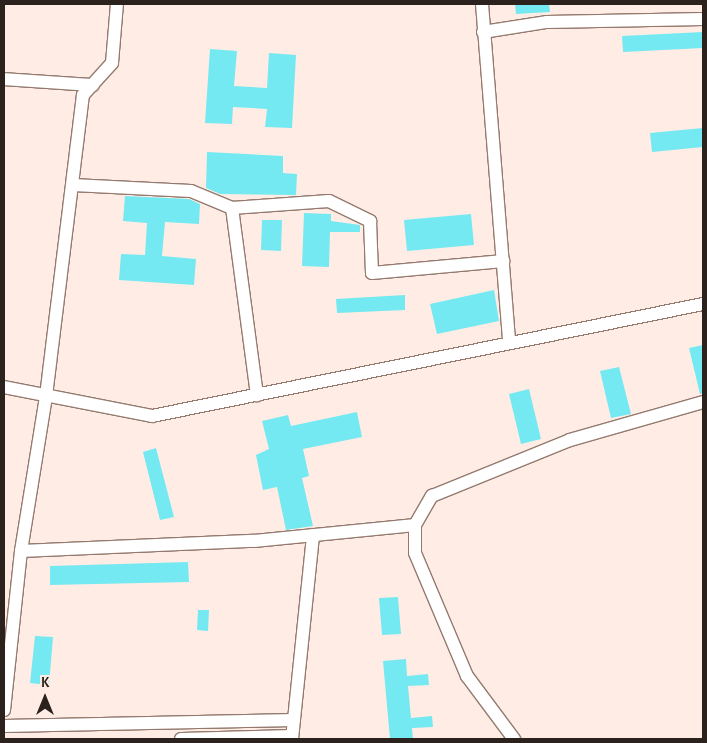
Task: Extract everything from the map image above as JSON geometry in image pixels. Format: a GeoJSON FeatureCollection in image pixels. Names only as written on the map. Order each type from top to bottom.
{"type":"FeatureCollection","features":[{"type":"Feature","properties":{"kind":"street"},"geometry":{"type":"LineString","coordinates":[[4,710],[21,550],[46,396],[84,95],[112,63],[117,4]]}},
{"type":"Feature","properties":{"kind":"street"},"geometry":{"type":"LineString","coordinates":[[482,4],[509,342]]}},
{"type":"Feature","properties":{"kind":"street"},"geometry":{"type":"LineString","coordinates":[[484,32],[547,22],[703,19]]}},
{"type":"Feature","properties":{"kind":"street"},"geometry":{"type":"LineString","coordinates":[[4,79],[93,85]]}},
{"type":"Feature","properties":{"kind":"street"},"geometry":{"type":"LineString","coordinates":[[72,185],[191,191],[232,208],[329,201],[370,221],[372,273],[503,261]]}},
{"type":"Feature","properties":{"kind":"street"},"geometry":{"type":"LineString","coordinates":[[232,208],[257,395]]}},
{"type":"Feature","properties":{"kind":"street"},"geometry":{"type":"LineString","coordinates":[[4,387],[152,416],[703,304]]}},
{"type":"Feature","properties":{"kind":"street"},"geometry":{"type":"LineString","coordinates":[[514,739],[466,676],[414,553],[414,525],[432,496],[570,440],[703,402]]}},
{"type":"Feature","properties":{"kind":"street"},"geometry":{"type":"LineString","coordinates":[[21,550],[313,535],[414,525]]}},
{"type":"Feature","properties":{"kind":"street"},"geometry":{"type":"LineString","coordinates":[[181,739],[292,738],[313,535]]}},
{"type":"Feature","properties":{"kind":"street"},"geometry":{"type":"LineString","coordinates":[[4,726],[294,720]]}},
{"type":"Feature","properties":{"kind":"building"},"geometry":{"type":"Polygon","coordinates":[[[515,4],[549,4],[550,12],[516,14],[515,4]]]}},
{"type":"Feature","properties":{"kind":"building"},"geometry":{"type":"Polygon","coordinates":[[[703,32],[703,48],[623,52],[622,36],[703,32]]]}},
{"type":"Feature","properties":{"kind":"building"},"geometry":{"type":"Polygon","coordinates":[[[210,49],[237,51],[234,86],[267,88],[269,53],[296,55],[292,128],[265,127],[267,109],[233,107],[232,124],[205,123],[210,49]]]}},
{"type":"Feature","properties":{"kind":"building"},"geometry":{"type":"Polygon","coordinates":[[[703,128],[703,147],[652,152],[650,133],[703,128]]]}},
{"type":"Feature","properties":{"kind":"building"},"geometry":{"type":"Polygon","coordinates":[[[207,152],[283,156],[283,173],[297,174],[296,195],[220,194],[206,188],[207,152]]]}},
{"type":"Feature","properties":{"kind":"building"},"geometry":{"type":"Polygon","coordinates":[[[125,196],[189,199],[200,204],[199,224],[165,222],[162,256],[196,259],[194,285],[119,280],[121,254],[145,255],[147,223],[123,221],[125,196]]]}},
{"type":"Feature","properties":{"kind":"building"},"geometry":{"type":"Polygon","coordinates":[[[304,213],[331,214],[331,221],[360,225],[360,232],[330,232],[329,267],[302,266],[304,213]]]}},
{"type":"Feature","properties":{"kind":"building"},"geometry":{"type":"Polygon","coordinates":[[[471,214],[474,245],[407,251],[404,220],[471,214]]]}},
{"type":"Feature","properties":{"kind":"building"},"geometry":{"type":"Polygon","coordinates":[[[262,220],[282,220],[281,251],[261,250],[262,220]]]}},
{"type":"Feature","properties":{"kind":"building"},"geometry":{"type":"Polygon","coordinates":[[[494,290],[499,321],[437,334],[430,304],[494,290]]]}},
{"type":"Feature","properties":{"kind":"building"},"geometry":{"type":"Polygon","coordinates":[[[405,295],[405,310],[337,313],[336,299],[405,295]]]}},
{"type":"Feature","properties":{"kind":"building"},"geometry":{"type":"Polygon","coordinates":[[[703,345],[703,393],[700,394],[689,348],[703,345]]]}},
{"type":"Feature","properties":{"kind":"building"},"geometry":{"type":"Polygon","coordinates":[[[619,367],[631,414],[611,418],[600,371],[619,367]]]}},
{"type":"Feature","properties":{"kind":"building"},"geometry":{"type":"Polygon","coordinates":[[[529,389],[541,439],[521,444],[509,394],[529,389]]]}},
{"type":"Feature","properties":{"kind":"building"},"geometry":{"type":"Polygon","coordinates":[[[357,412],[362,437],[303,449],[309,476],[302,478],[313,526],[286,530],[277,487],[263,490],[256,455],[269,449],[262,421],[288,415],[291,426],[357,412]]]}},
{"type":"Feature","properties":{"kind":"building"},"geometry":{"type":"Polygon","coordinates":[[[156,448],[174,517],[160,520],[143,452],[156,448]]]}},
{"type":"Feature","properties":{"kind":"building"},"geometry":{"type":"Polygon","coordinates":[[[188,562],[189,582],[50,585],[50,566],[188,562]]]}},
{"type":"Feature","properties":{"kind":"building"},"geometry":{"type":"Polygon","coordinates":[[[398,597],[401,634],[382,635],[379,598],[398,597]]]}},
{"type":"Feature","properties":{"kind":"building"},"geometry":{"type":"Polygon","coordinates":[[[198,610],[209,610],[208,631],[197,630],[198,610]]]}},
{"type":"Feature","properties":{"kind":"building"},"geometry":{"type":"Polygon","coordinates":[[[35,636],[53,637],[49,685],[30,683],[35,636]]]}},
{"type":"Feature","properties":{"kind":"building"},"geometry":{"type":"Polygon","coordinates":[[[406,659],[407,676],[428,674],[429,685],[408,686],[411,718],[432,716],[433,727],[412,728],[413,739],[390,739],[383,661],[406,659]]]}}]}
